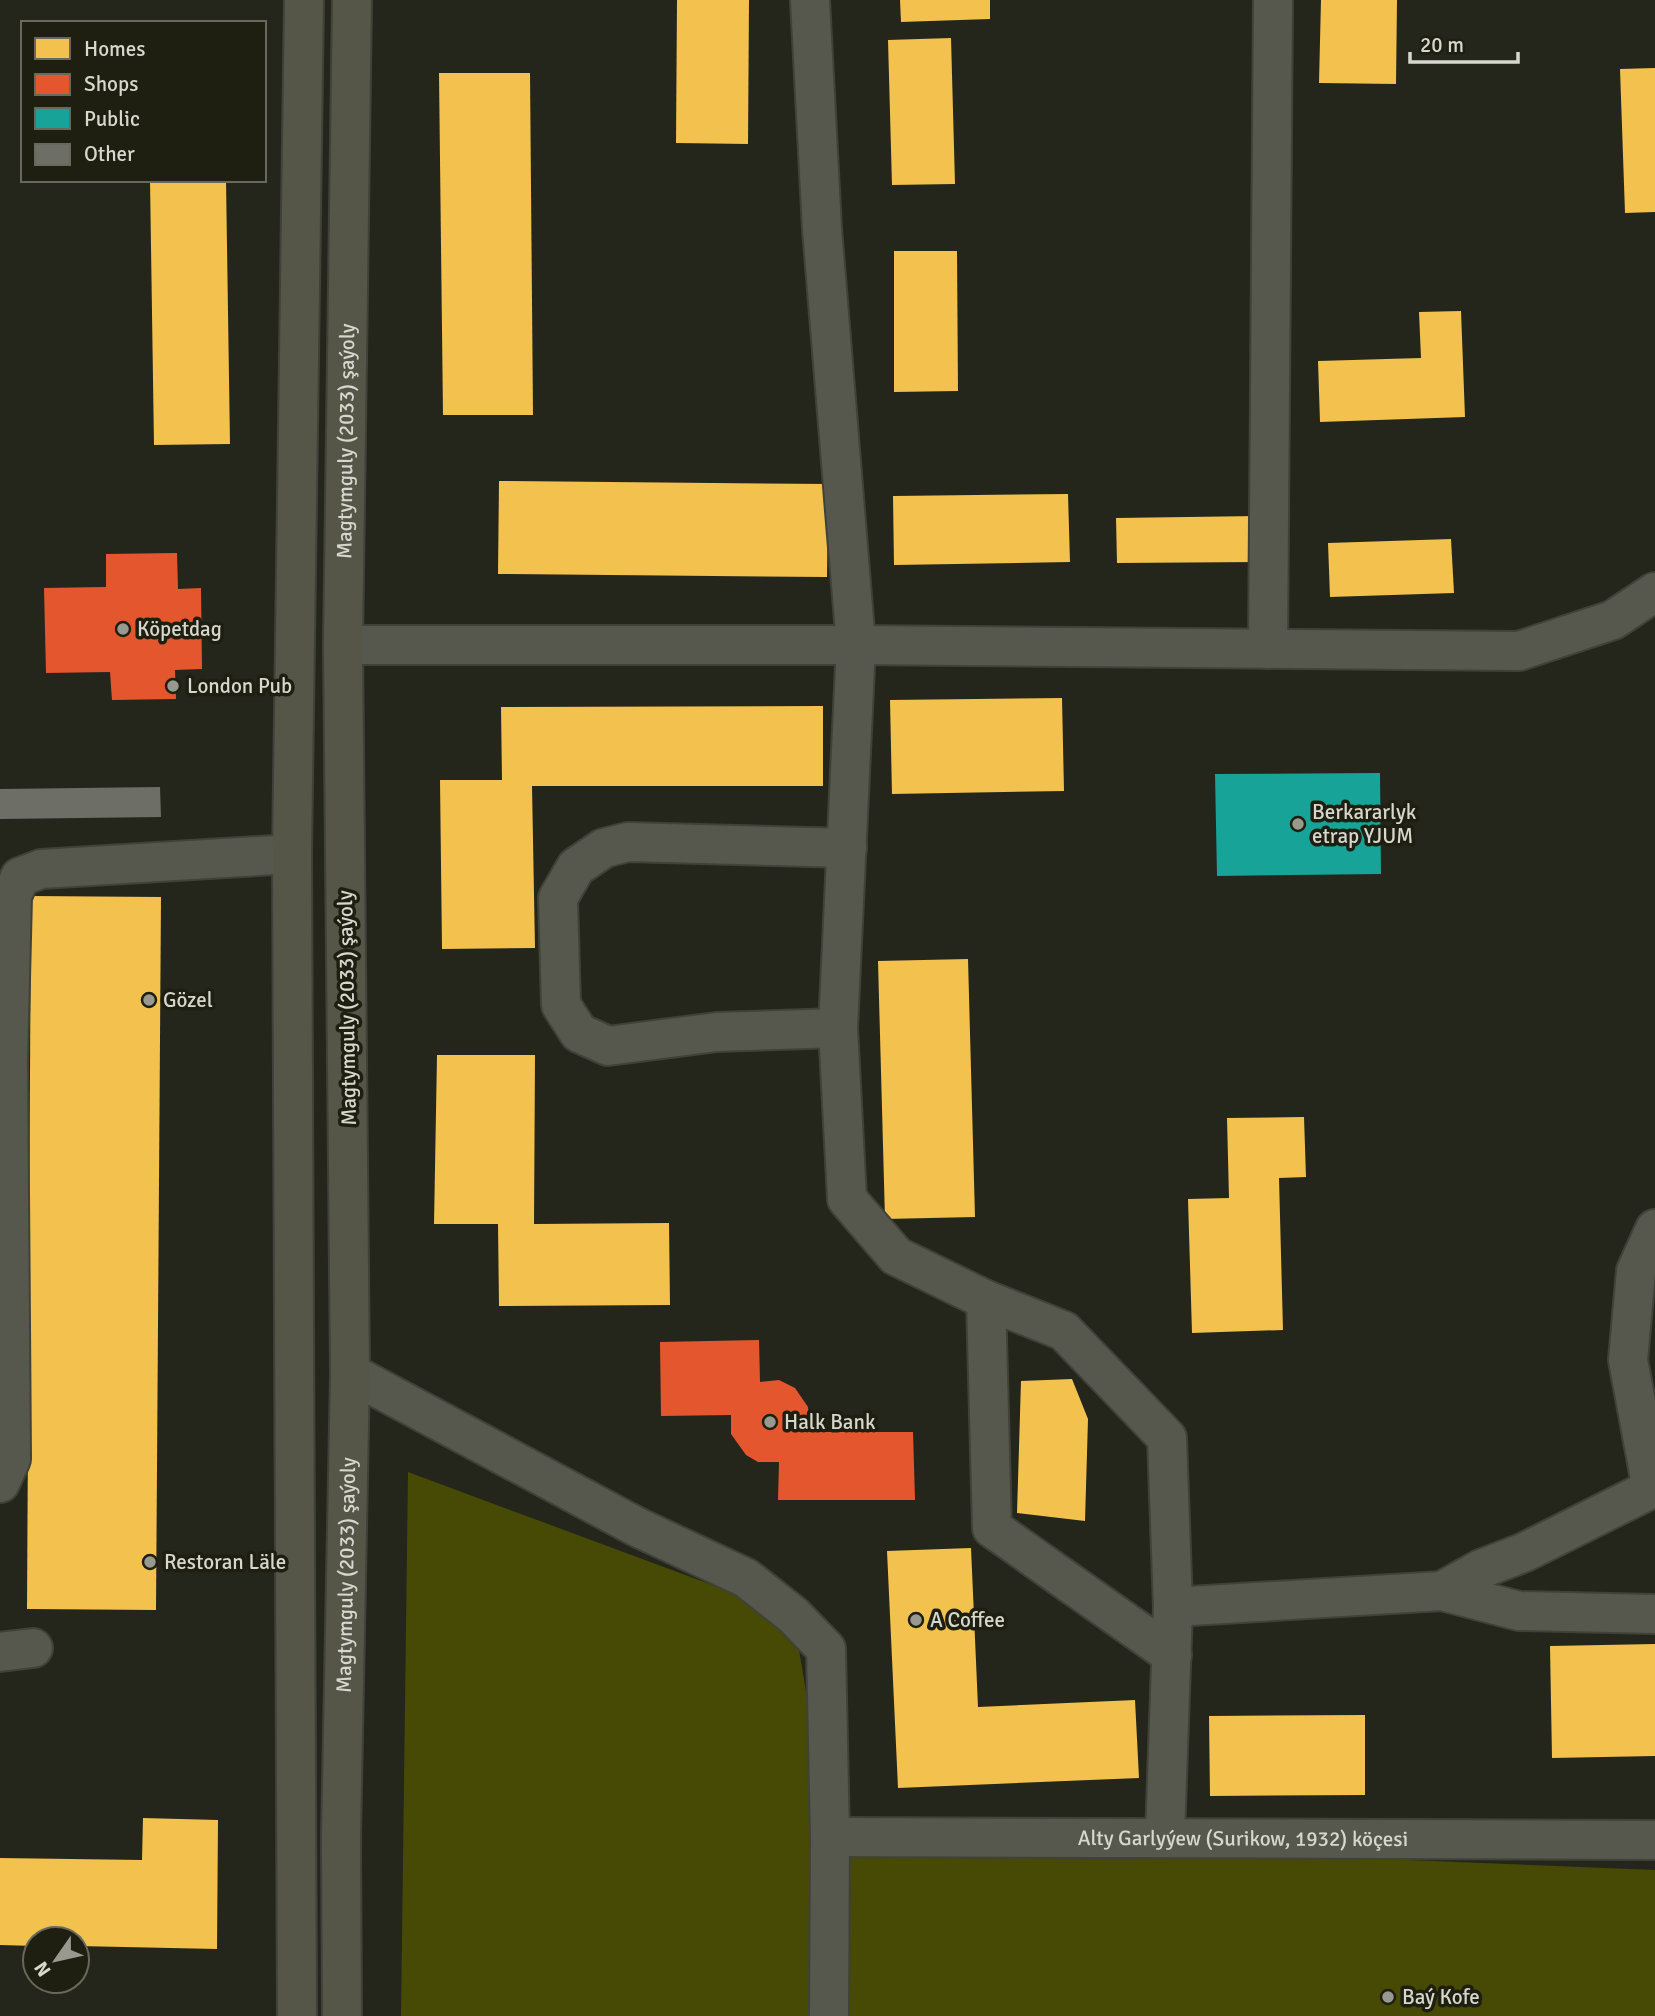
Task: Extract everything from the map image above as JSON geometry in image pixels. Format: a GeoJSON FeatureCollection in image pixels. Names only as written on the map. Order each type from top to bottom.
{"type":"FeatureCollection","features":[{"type":"Feature","properties":{"kind":"main road"},"geometry":{"type":"LineString","coordinates":[[297,2016],[292,854],[304,0]]}},
{"type":"Feature","properties":{"kind":"main road","name":"Magtymguly (2033) şaýoly"},"geometry":{"type":"LineString","coordinates":[[342,2016],[341,1837],[350,1373],[343,645],[352,0]]}},
{"type":"Feature","properties":{"kind":"street"},"geometry":{"type":"LineString","coordinates":[[810,0],[822,229],[856,645],[838,1028],[847,1199],[896,1255],[986,1300],[1064,1331],[1167,1438],[1173,1607],[1165,1836]]}},
{"type":"Feature","properties":{"kind":"street"},"geometry":{"type":"LineString","coordinates":[[1268,649],[1273,0]]}},
{"type":"Feature","properties":{"kind":"street"},"geometry":{"type":"LineString","coordinates":[[343,645],[856,645],[1519,651],[1613,620],[1655,592]]}},
{"type":"Feature","properties":{"kind":"street"},"geometry":{"type":"LineString","coordinates":[[838,1028],[718,1032],[608,1046],[598,1042],[579,1033],[561,1005],[558,898],[576,867],[604,848],[628,842],[847,848]]}},
{"type":"Feature","properties":{"kind":"street"},"geometry":{"type":"LineString","coordinates":[[0,1483],[11,1459],[4,1060],[12,896],[10,876],[41,869],[292,854]]}},
{"type":"Feature","properties":{"kind":"street"},"geometry":{"type":"LineString","coordinates":[[1442,1591],[1481,1569],[1525,1552],[1653,1488],[1628,1360],[1636,1271],[1655,1229]]}},
{"type":"Feature","properties":{"kind":"street"},"geometry":{"type":"LineString","coordinates":[[986,1300],[992,1528],[1172,1655]]}},
{"type":"Feature","properties":{"kind":"street"},"geometry":{"type":"LineString","coordinates":[[350,1373],[637,1527],[746,1578],[793,1615],[826,1649],[830,1837],[828,2016]]}},
{"type":"Feature","properties":{"kind":"street"},"geometry":{"type":"LineString","coordinates":[[1173,1607],[1442,1591],[1519,1611],[1655,1614]]}},
{"type":"Feature","properties":{"kind":"street","name":"Alty Garlyýew (Surikow, 1932) köçesi"},"geometry":{"type":"LineString","coordinates":[[830,1837],[1165,1836],[1655,1840]]}},
{"type":"Feature","properties":{"kind":"shaded area"},"geometry":{"type":"Polygon","coordinates":[[[408,1472],[793,1615],[831,1837],[1655,1870],[1655,2016],[401,2016],[408,1472]]]}},
{"type":"Feature","properties":{"kind":"building: Homes"},"geometry":{"type":"Polygon","coordinates":[[[677,0],[749,0],[748,144],[676,143],[677,0]]]}},
{"type":"Feature","properties":{"kind":"building: Homes"},"geometry":{"type":"Polygon","coordinates":[[[900,0],[990,0],[990,19],[901,22],[900,0]]]}},
{"type":"Feature","properties":{"kind":"building: Homes"},"geometry":{"type":"Polygon","coordinates":[[[1321,0],[1397,0],[1396,84],[1319,83],[1321,0]]]}},
{"type":"Feature","properties":{"kind":"building: Homes"},"geometry":{"type":"Polygon","coordinates":[[[951,38],[955,184],[892,185],[888,40],[951,38]]]}},
{"type":"Feature","properties":{"kind":"building: Homes"},"geometry":{"type":"Polygon","coordinates":[[[1655,68],[1655,212],[1625,213],[1620,69],[1655,68]]]}},
{"type":"Feature","properties":{"kind":"building: Homes"},"geometry":{"type":"Polygon","coordinates":[[[439,73],[530,73],[533,415],[443,415],[439,73]]]}},
{"type":"Feature","properties":{"kind":"building: Homes"},"geometry":{"type":"Polygon","coordinates":[[[150,182],[226,182],[230,444],[154,445],[150,182]]]}},
{"type":"Feature","properties":{"kind":"building: Homes"},"geometry":{"type":"Polygon","coordinates":[[[894,251],[957,251],[958,391],[894,392],[894,251]]]}},
{"type":"Feature","properties":{"kind":"building: Homes"},"geometry":{"type":"Polygon","coordinates":[[[1461,311],[1465,417],[1320,422],[1318,361],[1421,358],[1419,312],[1461,311]]]}},
{"type":"Feature","properties":{"kind":"building: Homes"},"geometry":{"type":"Polygon","coordinates":[[[499,481],[828,484],[827,577],[498,574],[499,481]]]}},
{"type":"Feature","properties":{"kind":"building: Homes"},"geometry":{"type":"Polygon","coordinates":[[[1068,494],[1070,562],[894,565],[893,496],[1068,494]]]}},
{"type":"Feature","properties":{"kind":"building: Homes"},"geometry":{"type":"Polygon","coordinates":[[[1258,516],[1258,562],[1117,563],[1116,518],[1258,516]]]}},
{"type":"Feature","properties":{"kind":"building: Homes"},"geometry":{"type":"Polygon","coordinates":[[[1451,539],[1454,593],[1330,597],[1328,543],[1451,539]]]}},
{"type":"Feature","properties":{"kind":"building: Homes"},"geometry":{"type":"Polygon","coordinates":[[[1062,698],[1064,791],[892,794],[890,700],[1062,698]]]}},
{"type":"Feature","properties":{"kind":"building: Homes"},"geometry":{"type":"Polygon","coordinates":[[[823,706],[823,786],[532,786],[535,948],[442,949],[440,780],[502,780],[501,707],[823,706]]]}},
{"type":"Feature","properties":{"kind":"building: Homes"},"geometry":{"type":"Polygon","coordinates":[[[31,896],[161,897],[156,1610],[27,1609],[31,896]]]}},
{"type":"Feature","properties":{"kind":"building: Homes"},"geometry":{"type":"Polygon","coordinates":[[[968,959],[975,1217],[885,1219],[878,961],[968,959]]]}},
{"type":"Feature","properties":{"kind":"building: Homes"},"geometry":{"type":"Polygon","coordinates":[[[437,1055],[535,1055],[534,1224],[669,1223],[670,1305],[499,1306],[498,1224],[434,1224],[437,1055]]]}},
{"type":"Feature","properties":{"kind":"building: Homes"},"geometry":{"type":"Polygon","coordinates":[[[1304,1117],[1306,1177],[1279,1178],[1283,1330],[1192,1333],[1188,1199],[1229,1198],[1227,1118],[1304,1117]]]}},
{"type":"Feature","properties":{"kind":"building: Homes"},"geometry":{"type":"Polygon","coordinates":[[[1072,1379],[1088,1419],[1085,1521],[1017,1513],[1021,1381],[1072,1379]]]}},
{"type":"Feature","properties":{"kind":"building: Homes"},"geometry":{"type":"Polygon","coordinates":[[[971,1548],[978,1707],[1135,1700],[1139,1778],[898,1788],[887,1551],[971,1548]]]}},
{"type":"Feature","properties":{"kind":"building: Homes"},"geometry":{"type":"Polygon","coordinates":[[[1655,1644],[1655,1756],[1552,1758],[1550,1646],[1655,1644]]]}},
{"type":"Feature","properties":{"kind":"building: Homes"},"geometry":{"type":"Polygon","coordinates":[[[1365,1715],[1365,1795],[1210,1796],[1209,1716],[1365,1715]]]}},
{"type":"Feature","properties":{"kind":"building: Homes"},"geometry":{"type":"Polygon","coordinates":[[[143,1818],[218,1820],[217,1949],[91,1946],[91,1925],[21,1925],[21,1946],[0,1945],[0,1858],[142,1860],[143,1818]]]}},
{"type":"Feature","properties":{"kind":"building: Shops","name":"Köpetdag"},"geometry":{"type":"Polygon","coordinates":[[[177,553],[178,589],[201,588],[202,669],[175,670],[176,699],[112,700],[110,672],[46,673],[44,588],[106,587],[106,554],[177,553]]]}},
{"type":"Feature","properties":{"kind":"building: Shops","name":"Halk Bank"},"geometry":{"type":"Polygon","coordinates":[[[759,1340],[760,1382],[779,1380],[795,1388],[808,1407],[810,1432],[913,1432],[915,1500],[778,1500],[779,1462],[758,1462],[746,1455],[731,1434],[731,1415],[661,1416],[660,1342],[759,1340]]]}},
{"type":"Feature","properties":{"kind":"building: Public","name":"Berkararlyk etrap YJUM"},"geometry":{"type":"Polygon","coordinates":[[[1380,773],[1381,874],[1217,876],[1215,774],[1380,773]]]}},
{"type":"Feature","properties":{"kind":"building: Other"},"geometry":{"type":"Polygon","coordinates":[[[160,787],[161,817],[0,819],[0,789],[160,787]]]}},
{"type":"Feature","properties":{"kind":"place","name":"Köpetdag"},"geometry":{"type":"Point","coordinates":[123,629]}},
{"type":"Feature","properties":{"kind":"place","name":"London Pub"},"geometry":{"type":"Point","coordinates":[173,686]}},
{"type":"Feature","properties":{"kind":"place","name":"Berkararlyk etrap YJUM"},"geometry":{"type":"Point","coordinates":[1298,824]}},
{"type":"Feature","properties":{"kind":"place","name":"Gözel"},"geometry":{"type":"Point","coordinates":[149,1000]}},
{"type":"Feature","properties":{"kind":"place","name":"Halk Bank"},"geometry":{"type":"Point","coordinates":[770,1422]}},
{"type":"Feature","properties":{"kind":"place","name":"Restoran Läle"},"geometry":{"type":"Point","coordinates":[150,1562]}},
{"type":"Feature","properties":{"kind":"place","name":"A Coffee"},"geometry":{"type":"Point","coordinates":[916,1620]}},
{"type":"Feature","properties":{"kind":"place","name":"Baý Kofe"},"geometry":{"type":"Point","coordinates":[1388,1997]}}]}
